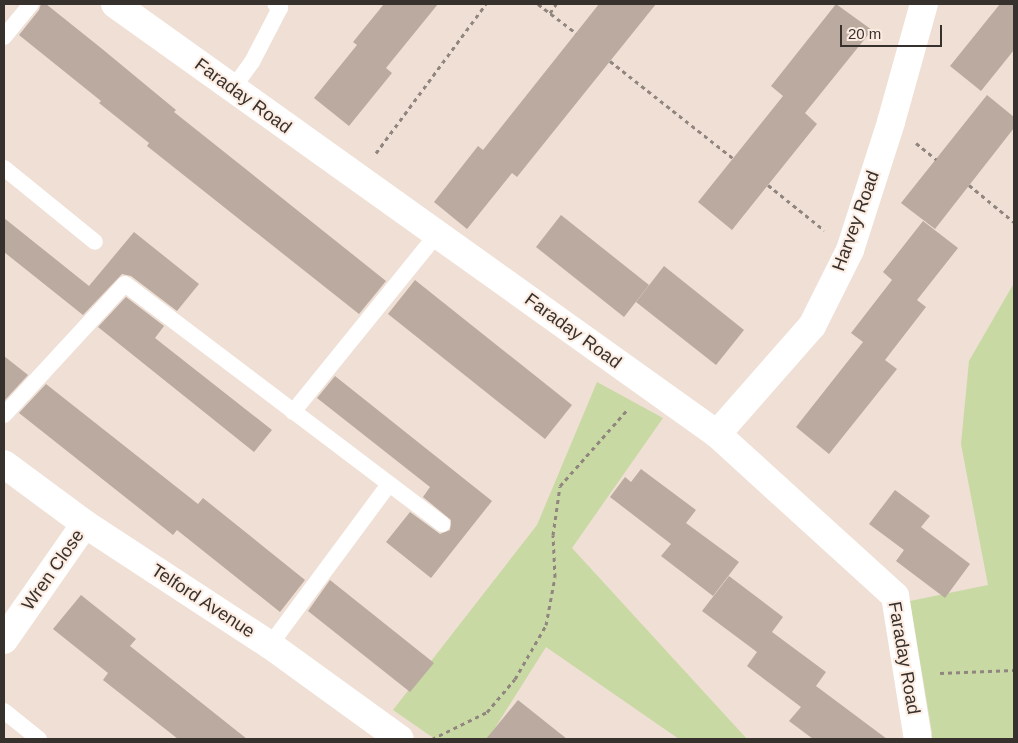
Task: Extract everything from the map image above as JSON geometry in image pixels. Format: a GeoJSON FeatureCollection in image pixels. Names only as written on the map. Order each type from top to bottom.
{"type":"FeatureCollection","features":[{"type":"Feature","properties":{"kind":"street","name":"Faraday Road"},"geometry":{"type":"LineString","coordinates":[[115,4],[717,434],[896,596],[918,739]]}},
{"type":"Feature","properties":{"kind":"street","name":"Harvey Road"},"geometry":{"type":"LineString","coordinates":[[717,434],[812,326],[850,250],[891,122],[924,4]]}},
{"type":"Feature","properties":{"kind":"street","name":"Telford Avenue"},"geometry":{"type":"LineString","coordinates":[[4,464],[85,524],[270,645],[400,739]]}},
{"type":"Feature","properties":{"kind":"street","name":"Wren Close"},"geometry":{"type":"LineString","coordinates":[[4,640],[85,524]]}},
{"type":"Feature","properties":{"kind":"lane"},"geometry":{"type":"LineString","coordinates":[[4,37],[31,4]]}},
{"type":"Feature","properties":{"kind":"lane"},"geometry":{"type":"LineString","coordinates":[[233,88],[252,62],[280,8],[276,4]]}},
{"type":"Feature","properties":{"kind":"lane"},"geometry":{"type":"LineString","coordinates":[[4,168],[95,242]]}},
{"type":"Feature","properties":{"kind":"lane"},"geometry":{"type":"LineString","coordinates":[[293,412],[437,234]]}},
{"type":"Feature","properties":{"kind":"lane"},"geometry":{"type":"LineString","coordinates":[[4,415],[125,284],[442,524]]}},
{"type":"Feature","properties":{"kind":"lane"},"geometry":{"type":"LineString","coordinates":[[270,645],[389,484]]}},
{"type":"Feature","properties":{"kind":"lane"},"geometry":{"type":"LineString","coordinates":[[4,711],[39,739]]}},
{"type":"Feature","properties":{"kind":"path"},"geometry":{"type":"LineString","coordinates":[[358,178],[486,4]]}},
{"type":"Feature","properties":{"kind":"path"},"geometry":{"type":"LineString","coordinates":[[538,4],[576,33]]}},
{"type":"Feature","properties":{"kind":"path"},"geometry":{"type":"LineString","coordinates":[[550,13],[556,4]]}},
{"type":"Feature","properties":{"kind":"path"},"geometry":{"type":"LineString","coordinates":[[610,61],[733,158]]}},
{"type":"Feature","properties":{"kind":"path"},"geometry":{"type":"LineString","coordinates":[[768,185],[850,250]]}},
{"type":"Feature","properties":{"kind":"path"},"geometry":{"type":"LineString","coordinates":[[969,185],[1014,222]]}},
{"type":"Feature","properties":{"kind":"path"},"geometry":{"type":"LineString","coordinates":[[432,739],[487,712],[515,678],[546,625],[555,577],[553,535],[560,486],[649,386]]}},
{"type":"Feature","properties":{"kind":"path"},"geometry":{"type":"LineString","coordinates":[[907,674],[1014,670]]}},
{"type":"Feature","properties":{"kind":"green space"},"geometry":{"type":"Polygon","coordinates":[[[1014,283],[1014,739],[930,739],[932,733],[910,601],[988,585],[961,444],[969,361],[1014,283]]]}},
{"type":"Feature","properties":{"kind":"green space"},"geometry":{"type":"Polygon","coordinates":[[[597,382],[663,418],[572,548],[747,739],[679,739],[546,647],[488,739],[435,739],[393,710],[537,525],[597,382]]]}},
{"type":"Feature","properties":{"kind":"building"},"geometry":{"type":"Polygon","coordinates":[[[41,4],[46,4],[101,48],[176,110],[174,112],[386,281],[359,314],[147,146],[149,143],[99,103],[101,101],[19,35],[39,10],[41,4]]]}},
{"type":"Feature","properties":{"kind":"building"},"geometry":{"type":"Polygon","coordinates":[[[384,4],[438,4],[386,68],[392,73],[349,126],[314,98],[357,45],[353,42],[384,4]]]}},
{"type":"Feature","properties":{"kind":"building"},"geometry":{"type":"Polygon","coordinates":[[[599,4],[656,4],[517,177],[512,173],[467,229],[434,202],[478,146],[483,150],[599,4]]]}},
{"type":"Feature","properties":{"kind":"building"},"geometry":{"type":"Polygon","coordinates":[[[836,4],[872,30],[805,113],[817,124],[732,230],[698,202],[783,96],[771,86],[836,4]]]}},
{"type":"Feature","properties":{"kind":"building"},"geometry":{"type":"Polygon","coordinates":[[[1000,4],[1014,4],[1014,50],[981,91],[950,66],[1000,4]]]}},
{"type":"Feature","properties":{"kind":"building"},"geometry":{"type":"Polygon","coordinates":[[[987,95],[1014,117],[1014,128],[935,229],[901,203],[987,95]]]}},
{"type":"Feature","properties":{"kind":"building"},"geometry":{"type":"Polygon","coordinates":[[[561,215],[649,285],[624,317],[536,247],[561,215]]]}},
{"type":"Feature","properties":{"kind":"building"},"geometry":{"type":"Polygon","coordinates":[[[4,218],[89,286],[134,232],[199,284],[177,311],[131,276],[122,274],[83,315],[4,252],[4,218]]]}},
{"type":"Feature","properties":{"kind":"building"},"geometry":{"type":"Polygon","coordinates":[[[923,221],[958,248],[917,300],[926,307],[885,360],[897,369],[829,454],[796,427],[863,342],[851,333],[892,280],[883,272],[923,221]]]}},
{"type":"Feature","properties":{"kind":"building"},"geometry":{"type":"Polygon","coordinates":[[[664,266],[744,330],[716,365],[636,302],[664,266]]]}},
{"type":"Feature","properties":{"kind":"building"},"geometry":{"type":"Polygon","coordinates":[[[415,280],[572,405],[545,439],[388,314],[415,280]]]}},
{"type":"Feature","properties":{"kind":"building"},"geometry":{"type":"Polygon","coordinates":[[[126,297],[164,326],[155,338],[272,430],[254,452],[98,327],[126,297]]]}},
{"type":"Feature","properties":{"kind":"building"},"geometry":{"type":"Polygon","coordinates":[[[4,356],[28,375],[4,401],[4,356]]]}},
{"type":"Feature","properties":{"kind":"building"},"geometry":{"type":"Polygon","coordinates":[[[335,376],[492,501],[431,578],[386,542],[410,512],[440,534],[450,530],[451,520],[423,497],[430,487],[317,398],[335,376]]]}},
{"type":"Feature","properties":{"kind":"building"},"geometry":{"type":"Polygon","coordinates":[[[46,384],[198,504],[203,498],[305,580],[280,612],[177,530],[173,535],[19,413],[46,384]]]}},
{"type":"Feature","properties":{"kind":"building"},"geometry":{"type":"Polygon","coordinates":[[[641,469],[696,510],[686,523],[739,562],[713,596],[661,556],[671,544],[610,497],[625,477],[631,482],[641,469]]]}},
{"type":"Feature","properties":{"kind":"building"},"geometry":{"type":"Polygon","coordinates":[[[895,490],[930,516],[921,527],[970,564],[945,598],[896,561],[904,550],[869,524],[895,490]]]}},
{"type":"Feature","properties":{"kind":"building"},"geometry":{"type":"Polygon","coordinates":[[[729,576],[783,617],[772,632],[826,672],[816,686],[887,739],[813,739],[789,721],[801,707],[747,666],[757,652],[702,611],[729,576]]]}},
{"type":"Feature","properties":{"kind":"building"},"geometry":{"type":"Polygon","coordinates":[[[330,580],[434,663],[410,692],[308,611],[330,580]]]}},
{"type":"Feature","properties":{"kind":"building"},"geometry":{"type":"Polygon","coordinates":[[[81,595],[136,639],[130,646],[247,739],[178,739],[103,680],[108,673],[53,629],[81,595]]]}},
{"type":"Feature","properties":{"kind":"building"},"geometry":{"type":"Polygon","coordinates":[[[518,700],[567,739],[486,739],[518,700]]]}}]}
